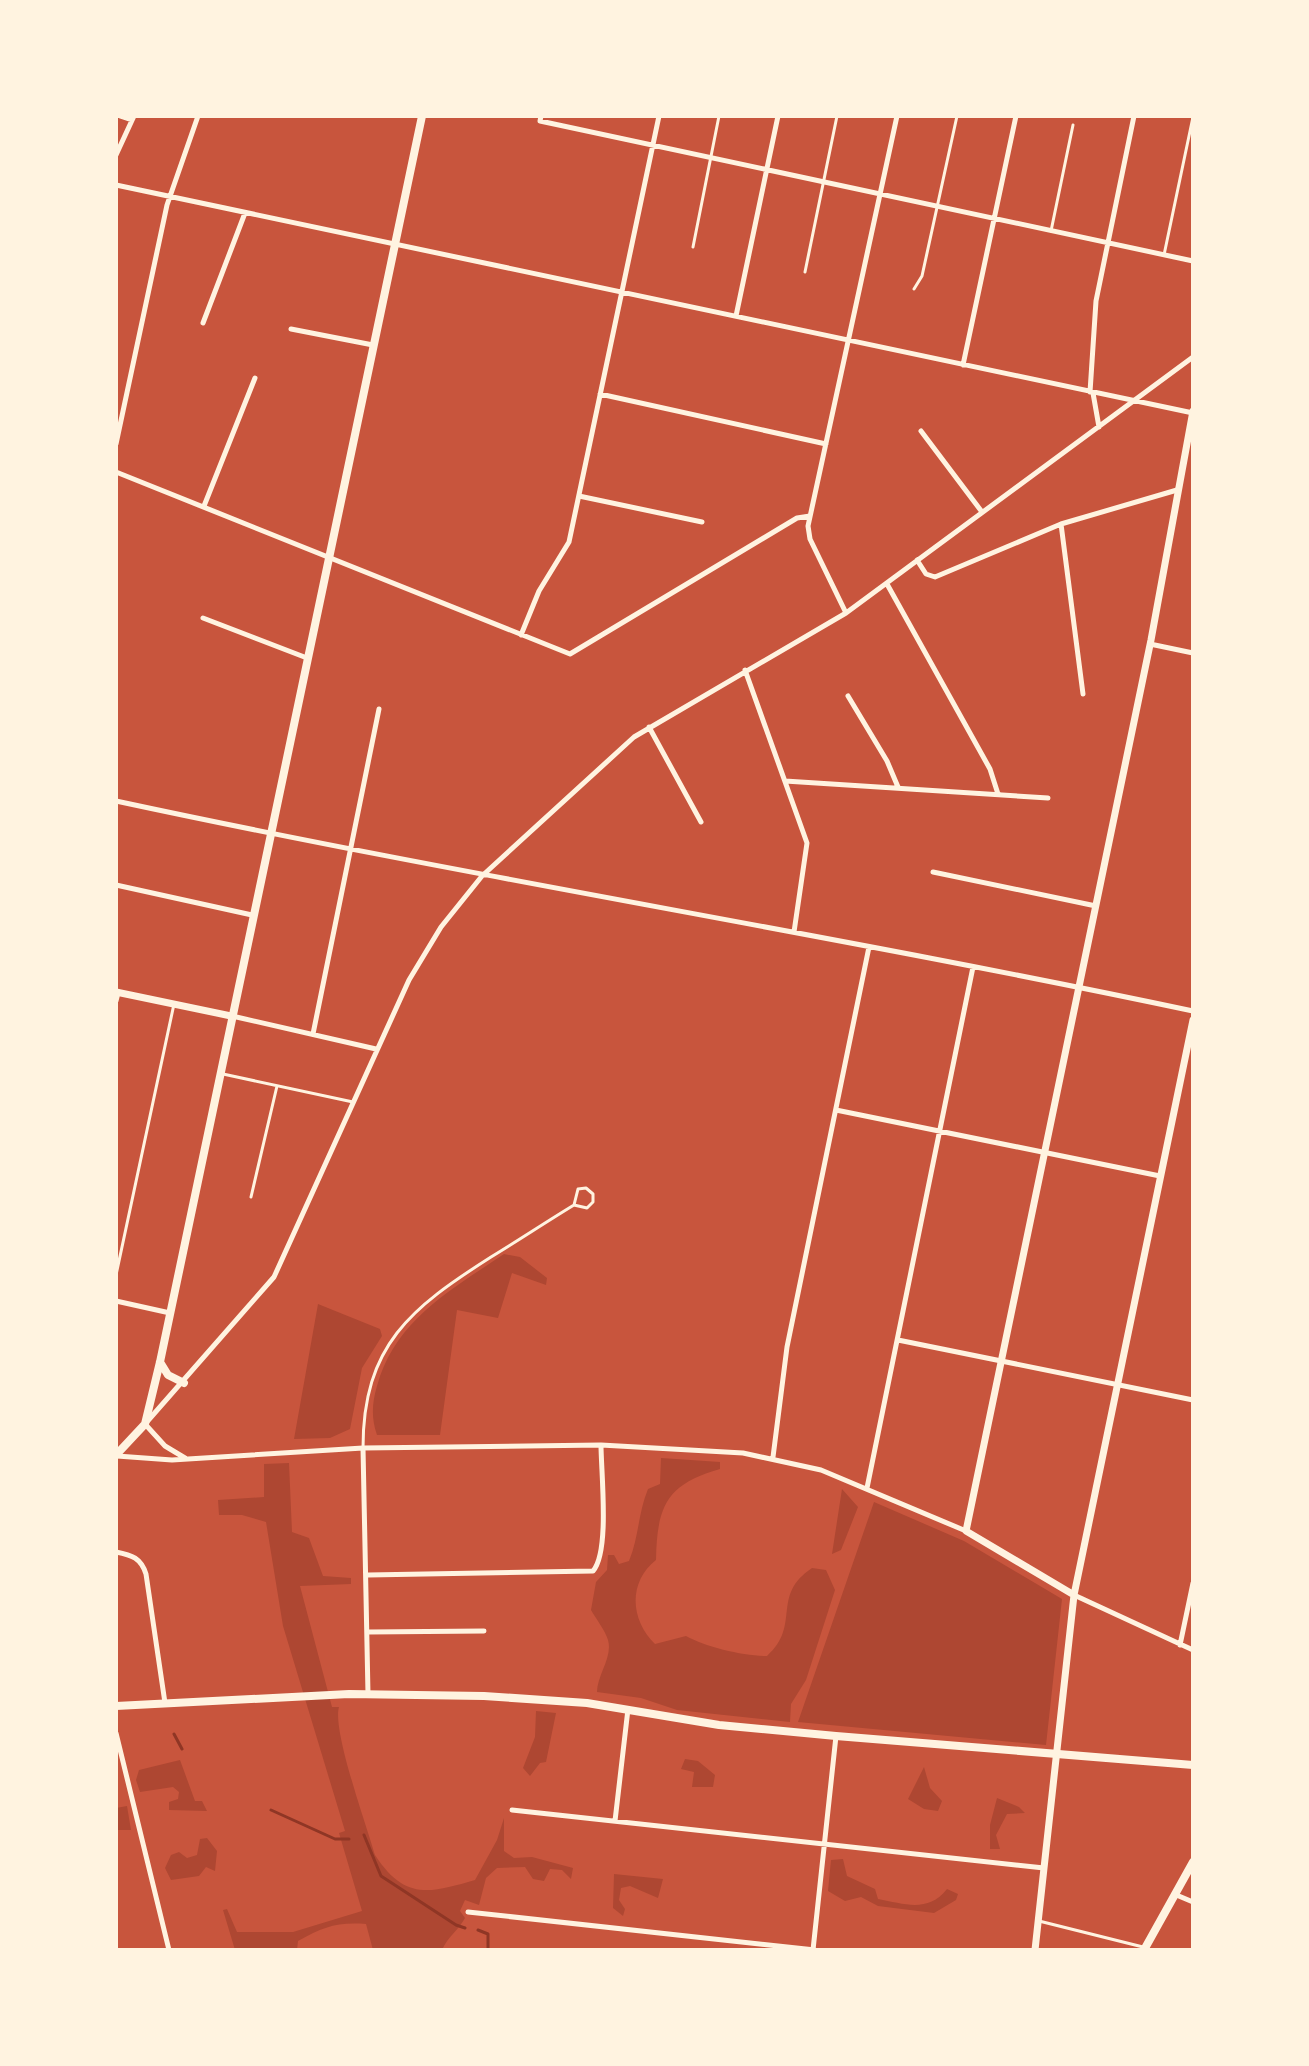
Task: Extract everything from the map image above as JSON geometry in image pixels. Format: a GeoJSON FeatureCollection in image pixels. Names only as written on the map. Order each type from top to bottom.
{"type":"FeatureCollection","features":[{"type":"Feature","properties":{"kind":"main road"},"geometry":{"type":"LineString","coordinates":[[116,1456],[145,1424],[160,1362],[422,116]]}},
{"type":"Feature","properties":{"kind":"main road"},"geometry":{"type":"LineString","coordinates":[[160,1362],[168,1375],[184,1383]]}},
{"type":"Feature","properties":{"kind":"main road"},"geometry":{"type":"LineString","coordinates":[[116,1706],[368,1694],[484,1696],[629,1708],[719,1725],[1057,1756],[1193,1765]]}},
{"type":"Feature","properties":{"kind":"main road"},"geometry":{"type":"LineString","coordinates":[[1145,1949],[1193,1862]]}},
{"type":"Feature","properties":{"kind":"street"},"geometry":{"type":"LineString","coordinates":[[116,155],[133,118],[120,116]]}},
{"type":"Feature","properties":{"kind":"street"},"geometry":{"type":"LineString","coordinates":[[116,444],[170,196],[198,116]]}},
{"type":"Feature","properties":{"kind":"street"},"geometry":{"type":"LineString","coordinates":[[521,635],[545,581],[567,549],[659,116]]}},
{"type":"Feature","properties":{"kind":"street"},"geometry":{"type":"LineString","coordinates":[[736,316],[778,116]]}},
{"type":"Feature","properties":{"kind":"street"},"geometry":{"type":"LineString","coordinates":[[846,613],[810,539],[810,516],[897,116]]}},
{"type":"Feature","properties":{"kind":"street"},"geometry":{"type":"LineString","coordinates":[[963,365],[1016,116]]}},
{"type":"Feature","properties":{"kind":"street"},"geometry":{"type":"LineString","coordinates":[[1099,427],[1092,393],[1093,320],[1134,116]]}},
{"type":"Feature","properties":{"kind":"street"},"geometry":{"type":"LineString","coordinates":[[541,119],[652,146],[1193,261]]}},
{"type":"Feature","properties":{"kind":"street"},"geometry":{"type":"LineString","coordinates":[[116,185],[1193,412],[1150,644],[966,1531]]}},
{"type":"Feature","properties":{"kind":"street"},"geometry":{"type":"LineString","coordinates":[[203,323],[245,213]]}},
{"type":"Feature","properties":{"kind":"street"},"geometry":{"type":"LineString","coordinates":[[291,329],[373,345]]}},
{"type":"Feature","properties":{"kind":"street"},"geometry":{"type":"LineString","coordinates":[[185,1458],[165,1446],[145,1424],[274,1277],[376,1049],[420,961],[482,876],[611,754],[649,727],[846,613],[1193,357]]}},
{"type":"Feature","properties":{"kind":"street"},"geometry":{"type":"LineString","coordinates":[[204,506],[255,378]]}},
{"type":"Feature","properties":{"kind":"street"},"geometry":{"type":"LineString","coordinates":[[600,394],[826,444]]}},
{"type":"Feature","properties":{"kind":"street"},"geometry":{"type":"LineString","coordinates":[[921,431],[982,512]]}},
{"type":"Feature","properties":{"kind":"street"},"geometry":{"type":"LineString","coordinates":[[116,472],[570,654],[797,518],[810,516]]}},
{"type":"Feature","properties":{"kind":"street"},"geometry":{"type":"LineString","coordinates":[[917,560],[926,574],[935,577],[1061,524],[1177,490]]}},
{"type":"Feature","properties":{"kind":"street"},"geometry":{"type":"LineString","coordinates":[[579,496],[702,522]]}},
{"type":"Feature","properties":{"kind":"street"},"geometry":{"type":"LineString","coordinates":[[1061,524],[1083,694]]}},
{"type":"Feature","properties":{"kind":"street"},"geometry":{"type":"LineString","coordinates":[[887,584],[990,769],[998,794]]}},
{"type":"Feature","properties":{"kind":"street"},"geometry":{"type":"LineString","coordinates":[[203,618],[307,658]]}},
{"type":"Feature","properties":{"kind":"street"},"geometry":{"type":"LineString","coordinates":[[1150,644],[1193,653]]}},
{"type":"Feature","properties":{"kind":"street"},"geometry":{"type":"LineString","coordinates":[[745,670],[807,849],[794,932]]}},
{"type":"Feature","properties":{"kind":"street"},"geometry":{"type":"LineString","coordinates":[[848,696],[887,761],[898,787]]}},
{"type":"Feature","properties":{"kind":"street"},"geometry":{"type":"LineString","coordinates":[[313,1034],[379,709]]}},
{"type":"Feature","properties":{"kind":"street"},"geometry":{"type":"LineString","coordinates":[[649,727],[701,822]]}},
{"type":"Feature","properties":{"kind":"street"},"geometry":{"type":"LineString","coordinates":[[785,781],[1048,798]]}},
{"type":"Feature","properties":{"kind":"street"},"geometry":{"type":"LineString","coordinates":[[116,801],[482,876],[794,932],[1193,1011]]}},
{"type":"Feature","properties":{"kind":"street"},"geometry":{"type":"LineString","coordinates":[[933,872],[1096,906]]}},
{"type":"Feature","properties":{"kind":"street"},"geometry":{"type":"LineString","coordinates":[[116,885],[252,915]]}},
{"type":"Feature","properties":{"kind":"street"},"geometry":{"type":"LineString","coordinates":[[773,1457],[787,1347],[869,947]]}},
{"type":"Feature","properties":{"kind":"street"},"geometry":{"type":"LineString","coordinates":[[867,1488],[973,967]]}},
{"type":"Feature","properties":{"kind":"street"},"geometry":{"type":"LineString","coordinates":[[117,996],[174,1004],[376,1049]]}},
{"type":"Feature","properties":{"kind":"street"},"geometry":{"type":"LineString","coordinates":[[1035,1950],[1074,1595],[1193,1020]]}},
{"type":"Feature","properties":{"kind":"street"},"geometry":{"type":"LineString","coordinates":[[836,1110],[1160,1176]]}},
{"type":"Feature","properties":{"kind":"street"},"geometry":{"type":"LineString","coordinates":[[116,1301],[170,1313]]}},
{"type":"Feature","properties":{"kind":"street"},"geometry":{"type":"LineString","coordinates":[[898,1340],[1193,1400]]}},
{"type":"Feature","properties":{"kind":"street"},"geometry":{"type":"LineString","coordinates":[[368,1575],[587,1572],[597,1567],[602,1540],[601,1445]]}},
{"type":"Feature","properties":{"kind":"street"},"geometry":{"type":"LineString","coordinates":[[116,1456],[185,1458],[363,1448],[601,1445],[773,1457],[821,1470],[966,1531],[1074,1595],[1193,1650]]}},
{"type":"Feature","properties":{"kind":"street"},"geometry":{"type":"LineString","coordinates":[[363,1448],[368,1575],[368,1694]]}},
{"type":"Feature","properties":{"kind":"street"},"geometry":{"type":"LineString","coordinates":[[116,1552],[134,1557],[143,1564],[165,1703]]}},
{"type":"Feature","properties":{"kind":"street"},"geometry":{"type":"LineString","coordinates":[[1180,1645],[1193,1583]]}},
{"type":"Feature","properties":{"kind":"street"},"geometry":{"type":"LineString","coordinates":[[369,1632],[484,1631]]}},
{"type":"Feature","properties":{"kind":"street"},"geometry":{"type":"LineString","coordinates":[[615,1821],[629,1708]]}},
{"type":"Feature","properties":{"kind":"street"},"geometry":{"type":"LineString","coordinates":[[116,1733],[169,1950]]}},
{"type":"Feature","properties":{"kind":"street"},"geometry":{"type":"LineString","coordinates":[[468,1912],[814,1950],[836,1736]]}},
{"type":"Feature","properties":{"kind":"street"},"geometry":{"type":"LineString","coordinates":[[512,1810],[1044,1868]]}},
{"type":"Feature","properties":{"kind":"street"},"geometry":{"type":"LineString","coordinates":[[1173,1894],[1193,1902]]}},
{"type":"Feature","properties":{"kind":"lane"},"geometry":{"type":"LineString","coordinates":[[693,247],[719,116]]}},
{"type":"Feature","properties":{"kind":"lane"},"geometry":{"type":"LineString","coordinates":[[805,272],[837,116]]}},
{"type":"Feature","properties":{"kind":"lane"},"geometry":{"type":"LineString","coordinates":[[914,289],[922,276],[957,116]]}},
{"type":"Feature","properties":{"kind":"lane"},"geometry":{"type":"LineString","coordinates":[[1164,255],[1193,117]]}},
{"type":"Feature","properties":{"kind":"lane"},"geometry":{"type":"LineString","coordinates":[[1051,231],[1073,125]]}},
{"type":"Feature","properties":{"kind":"lane"},"geometry":{"type":"LineString","coordinates":[[116,1275],[174,1004]]}},
{"type":"Feature","properties":{"kind":"lane"},"geometry":{"type":"LineString","coordinates":[[219,1073],[353,1102]]}},
{"type":"Feature","properties":{"kind":"lane"},"geometry":{"type":"LineString","coordinates":[[251,1197],[277,1086]]}},
{"type":"Feature","properties":{"kind":"lane"},"geometry":{"type":"LineString","coordinates":[[363,1448],[366,1401],[372,1376],[387,1345],[410,1315],[449,1284],[574,1205],[590,1206],[593,1194],[586,1188],[578,1189],[574,1205]]}},
{"type":"Feature","properties":{"kind":"lane"},"geometry":{"type":"LineString","coordinates":[[1039,1921],[1145,1949]]}},
{"type":"Feature","properties":{"kind":"shaded area"},"geometry":{"type":"Polygon","coordinates":[[[504,1254],[520,1257],[547,1278],[546,1285],[512,1273],[498,1318],[457,1310],[440,1435],[377,1435],[373,1417],[375,1392],[385,1363],[397,1343],[411,1325],[445,1294],[504,1254]]]}},
{"type":"Feature","properties":{"kind":"shaded area"},"geometry":{"type":"Polygon","coordinates":[[[318,1304],[380,1329],[382,1336],[362,1368],[350,1429],[330,1438],[294,1439],[318,1304]]]}},
{"type":"Feature","properties":{"kind":"shaded area"},"geometry":{"type":"Polygon","coordinates":[[[661,1458],[720,1462],[720,1469],[687,1482],[676,1490],[662,1512],[656,1560],[641,1579],[636,1601],[641,1624],[655,1644],[686,1636],[725,1650],[767,1656],[783,1633],[792,1589],[812,1568],[826,1570],[835,1590],[806,1680],[791,1704],[790,1722],[677,1710],[641,1698],[597,1692],[609,1646],[605,1632],[591,1610],[596,1582],[607,1570],[608,1555],[614,1555],[619,1564],[629,1561],[648,1489],[660,1484],[661,1458]]]}},
{"type":"Feature","properties":{"kind":"shaded area"},"geometry":{"type":"Polygon","coordinates":[[[289,1463],[292,1532],[309,1538],[323,1576],[351,1578],[351,1584],[300,1586],[332,1707],[339,1707],[338,1719],[345,1757],[375,1855],[397,1880],[419,1890],[445,1888],[475,1880],[497,1840],[504,1818],[504,1851],[514,1858],[532,1857],[573,1868],[571,1879],[562,1870],[550,1869],[544,1881],[533,1879],[525,1867],[497,1868],[486,1878],[479,1905],[465,1900],[460,1911],[465,1918],[442,1950],[373,1950],[366,1924],[356,1924],[330,1926],[315,1932],[298,1941],[297,1950],[235,1950],[223,1910],[227,1909],[237,1932],[293,1932],[362,1911],[339,1833],[345,1831],[283,1626],[266,1522],[242,1515],[219,1515],[218,1500],[264,1497],[264,1464],[289,1463]]]}},
{"type":"Feature","properties":{"kind":"shaded area"},"geometry":{"type":"Polygon","coordinates":[[[842,1489],[858,1507],[841,1550],[832,1554],[842,1489]]]}},
{"type":"Feature","properties":{"kind":"shaded area"},"geometry":{"type":"Polygon","coordinates":[[[874,1502],[964,1541],[1062,1599],[1046,1745],[798,1722],[874,1502]]]}},
{"type":"Feature","properties":{"kind":"shaded area"},"geometry":{"type":"Polygon","coordinates":[[[536,1711],[556,1713],[546,1762],[540,1763],[530,1776],[523,1768],[535,1737],[536,1711]]]}},
{"type":"Feature","properties":{"kind":"shaded area"},"geometry":{"type":"Polygon","coordinates":[[[685,1759],[698,1761],[715,1775],[713,1787],[692,1787],[694,1772],[681,1769],[685,1759]]]}},
{"type":"Feature","properties":{"kind":"shaded area"},"geometry":{"type":"Polygon","coordinates":[[[180,1760],[195,1801],[202,1801],[207,1811],[169,1810],[169,1802],[178,1799],[179,1792],[173,1787],[140,1792],[136,1780],[139,1770],[180,1760]]]}},
{"type":"Feature","properties":{"kind":"shaded area"},"geometry":{"type":"Polygon","coordinates":[[[924,1767],[930,1788],[942,1801],[938,1811],[924,1809],[908,1799],[924,1767]]]}},
{"type":"Feature","properties":{"kind":"shaded area"},"geometry":{"type":"Polygon","coordinates":[[[997,1798],[1019,1807],[1025,1813],[1007,1814],[996,1835],[1000,1849],[990,1849],[990,1825],[997,1798]]]}},
{"type":"Feature","properties":{"kind":"shaded area"},"geometry":{"type":"Polygon","coordinates":[[[127,1806],[131,1830],[116,1830],[116,1808],[127,1806]]]}},
{"type":"Feature","properties":{"kind":"shaded area"},"geometry":{"type":"Polygon","coordinates":[[[207,1838],[217,1851],[215,1871],[206,1867],[199,1876],[171,1880],[165,1868],[171,1855],[179,1852],[187,1858],[197,1855],[200,1839],[207,1838]]]}},
{"type":"Feature","properties":{"kind":"shaded area"},"geometry":{"type":"Polygon","coordinates":[[[843,1859],[847,1876],[875,1889],[878,1899],[924,1904],[940,1897],[947,1889],[958,1894],[956,1900],[934,1913],[878,1906],[861,1897],[845,1901],[828,1891],[831,1860],[843,1859]]]}},
{"type":"Feature","properties":{"kind":"shaded area"},"geometry":{"type":"Polygon","coordinates":[[[614,1874],[663,1879],[658,1898],[630,1886],[621,1888],[619,1900],[625,1909],[623,1916],[613,1908],[614,1874]]]}},
{"type":"Feature","properties":{"kind":"waterway"},"geometry":{"type":"LineString","coordinates":[[174,1734],[182,1749]]}},
{"type":"Feature","properties":{"kind":"waterway"},"geometry":{"type":"LineString","coordinates":[[271,1810],[335,1839],[349,1839]]}},
{"type":"Feature","properties":{"kind":"waterway"},"geometry":{"type":"LineString","coordinates":[[364,1835],[381,1876],[465,1928]]}},
{"type":"Feature","properties":{"kind":"waterway"},"geometry":{"type":"LineString","coordinates":[[478,1930],[488,1934],[488,1950]]}}]}
